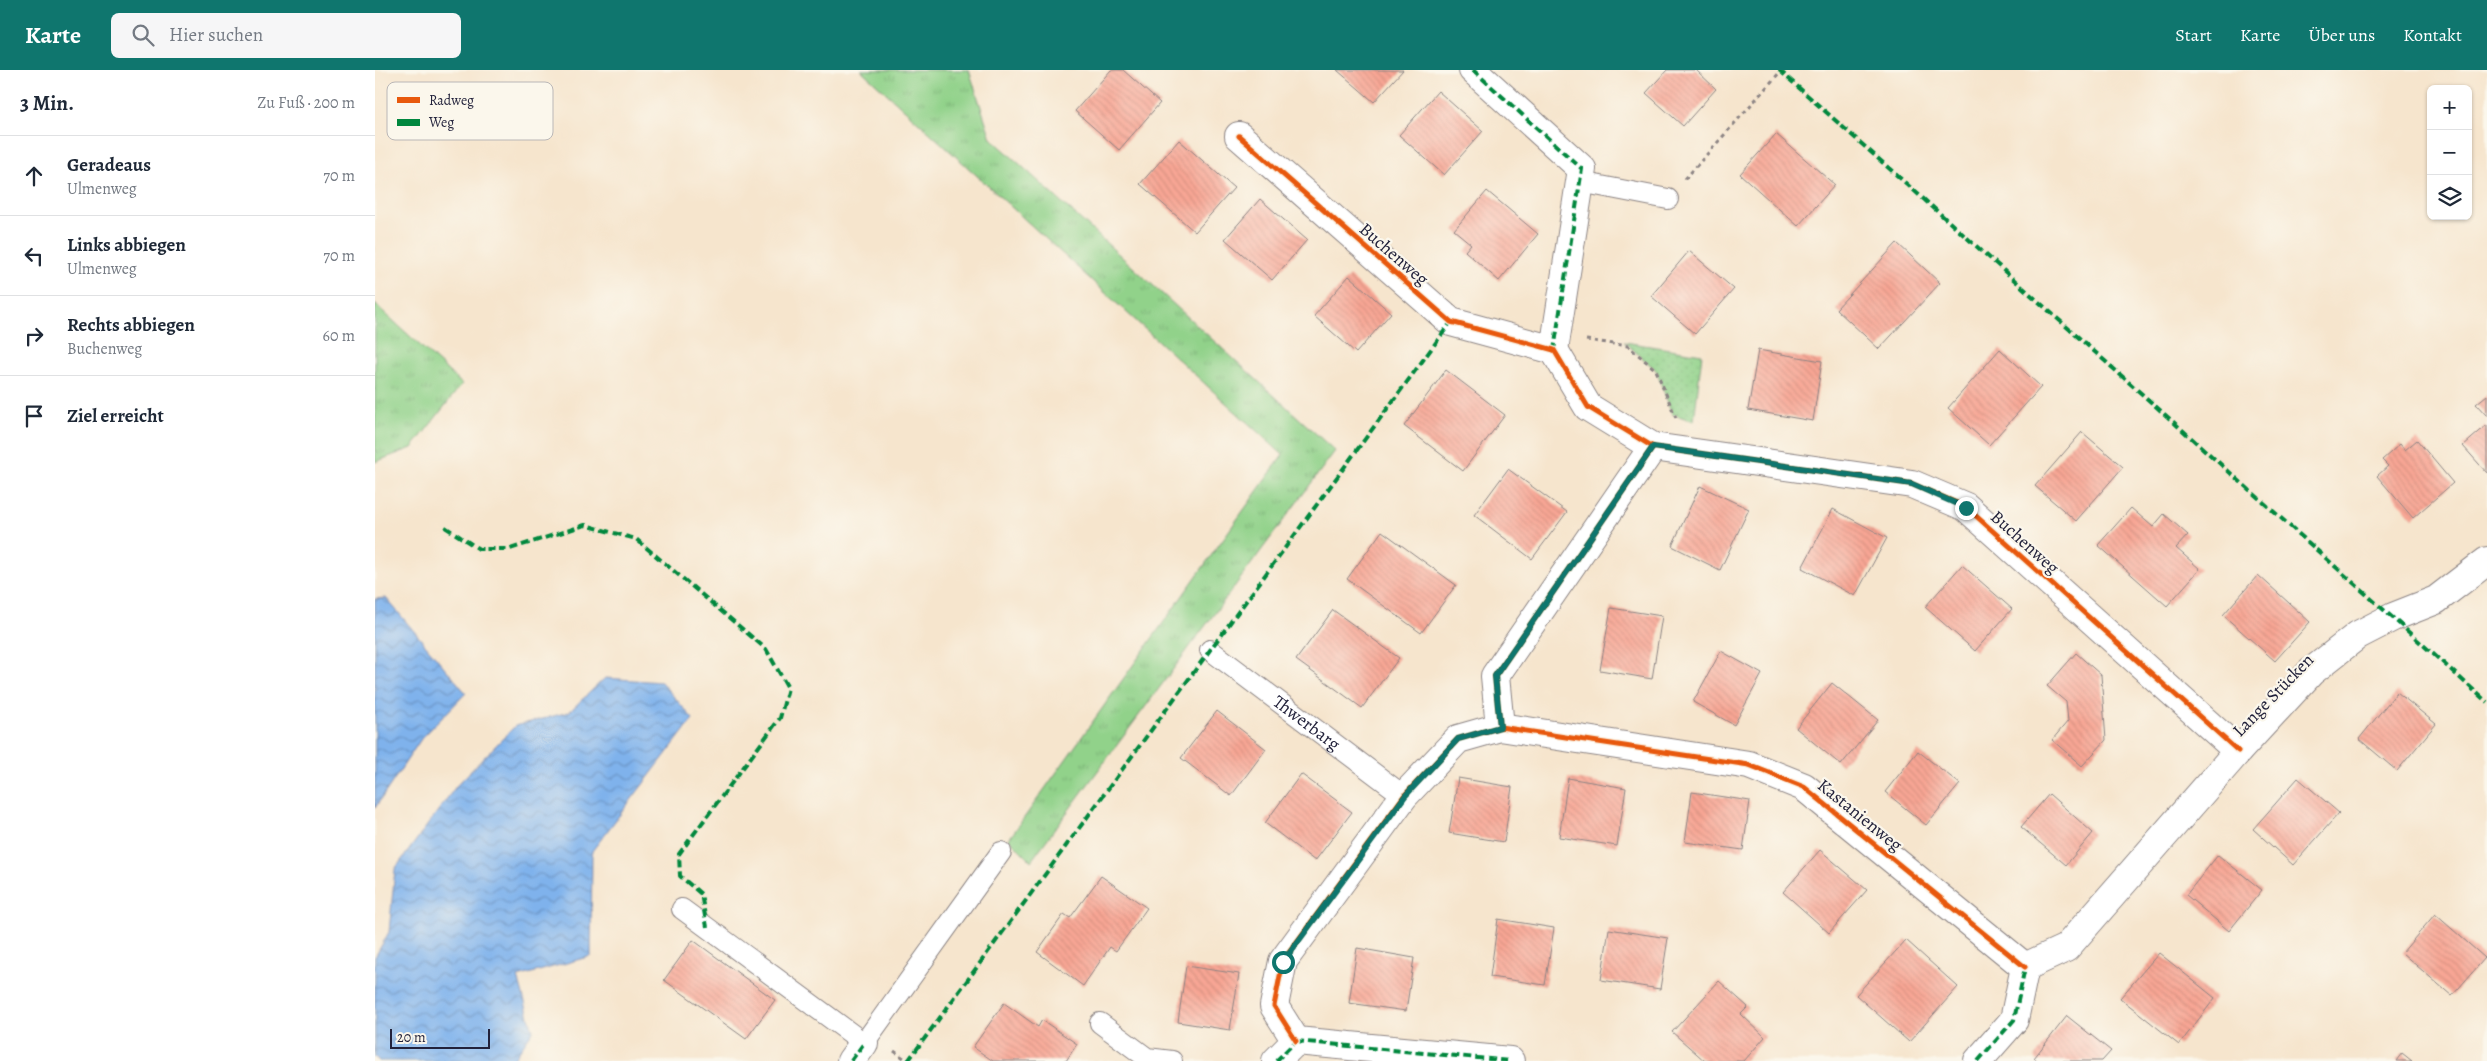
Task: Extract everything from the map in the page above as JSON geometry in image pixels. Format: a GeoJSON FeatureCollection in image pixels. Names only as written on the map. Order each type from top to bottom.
{"type":"FeatureCollection","features":[{"type":"Feature","properties":{"kind":"street"},"geometry":{"type":"LineString","coordinates":[[1296,1041],[1274,1006],[1283,962],[1405,796],[1458,739],[1500,727],[1495,676],[1653,447],[1588,407],[1556,342],[1582,169],[1473,70]]}},
{"type":"Feature","properties":{"kind":"street","name":"Buchenweg"},"geometry":{"type":"LineString","coordinates":[[1239,136],[1451,322],[1556,342]]}},
{"type":"Feature","properties":{"kind":"street","name":"Buchenweg"},"geometry":{"type":"LineString","coordinates":[[1653,447],[1912,484],[1966,508],[2238,751]]}},
{"type":"Feature","properties":{"kind":"street","name":"Lange Stücken"},"geometry":{"type":"LineString","coordinates":[[2025,967],[2066,948],[2238,751],[2311,672],[2357,635],[2393,617],[2436,600],[2487,562]]}},
{"type":"Feature","properties":{"kind":"street","name":"Kastanienweg"},"geometry":{"type":"LineString","coordinates":[[1500,727],[1749,764],[1804,787],[2025,967]]}},
{"type":"Feature","properties":{"kind":"street"},"geometry":{"type":"LineString","coordinates":[[1978,1061],[2014,1020],[2025,967]]}},
{"type":"Feature","properties":{"kind":"street"},"geometry":{"type":"LineString","coordinates":[[1276,1061],[1296,1041]]}},
{"type":"Feature","properties":{"kind":"street"},"geometry":{"type":"LineString","coordinates":[[1296,1041],[1510,1061]]}},
{"type":"Feature","properties":{"kind":"lane"},"geometry":{"type":"LineString","coordinates":[[1580,182],[1668,198]]}},
{"type":"Feature","properties":{"kind":"lane","name":"Thwerbarg"},"geometry":{"type":"LineString","coordinates":[[1210,650],[1405,796]]}},
{"type":"Feature","properties":{"kind":"lane"},"geometry":{"type":"LineString","coordinates":[[681,909],[857,1052],[1001,852]]}},
{"type":"Feature","properties":{"kind":"lane"},"geometry":{"type":"LineString","coordinates":[[1099,1023],[1147,1058],[1172,1061]]}},
{"type":"Feature","properties":{"kind":"path"},"geometry":{"type":"LineString","coordinates":[[1668,198],[1781,72]]}},
{"type":"Feature","properties":{"kind":"path"},"geometry":{"type":"LineString","coordinates":[[1556,342],[1628,346],[1656,370],[1672,414],[1705,454]]}},
{"type":"Feature","properties":{"kind":"green space"},"geometry":{"type":"Polygon","coordinates":[[[861,70],[969,70],[991,138],[1335,451],[1031,861],[1009,839],[1283,455],[861,70]]]}},
{"type":"Feature","properties":{"kind":"green space"},"geometry":{"type":"Polygon","coordinates":[[[375,304],[462,384],[412,448],[375,462],[375,304]]]}},
{"type":"Feature","properties":{"kind":"green space"},"geometry":{"type":"Polygon","coordinates":[[[1624,342],[1702,354],[1694,421],[1672,414],[1656,370],[1624,342]]]}},
{"type":"Feature","properties":{"kind":"water"},"geometry":{"type":"Polygon","coordinates":[[[386,598],[466,693],[421,739],[375,808],[375,599],[386,598]]]}},
{"type":"Feature","properties":{"kind":"water"},"geometry":{"type":"Polygon","coordinates":[[[605,678],[661,682],[693,719],[592,851],[591,956],[518,977],[533,1031],[512,1061],[379,1061],[375,1057],[375,957],[389,932],[395,869],[457,785],[515,726],[569,712],[605,678]]]}},
{"type":"Feature","properties":{"kind":"building"},"geometry":{"type":"Polygon","coordinates":[[[1111,70],[1123,70],[1160,103],[1119,150],[1075,111],[1111,70]]]}},
{"type":"Feature","properties":{"kind":"building"},"geometry":{"type":"Polygon","coordinates":[[[1337,70],[1403,70],[1374,102],[1337,70]]]}},
{"type":"Feature","properties":{"kind":"building"},"geometry":{"type":"Polygon","coordinates":[[[1667,70],[1696,70],[1716,89],[1683,126],[1646,93],[1667,70]]]}},
{"type":"Feature","properties":{"kind":"building"},"geometry":{"type":"Polygon","coordinates":[[[1438,91],[1483,131],[1444,175],[1399,135],[1438,91]]]}},
{"type":"Feature","properties":{"kind":"building"},"geometry":{"type":"Polygon","coordinates":[[[1776,134],[1835,185],[1798,226],[1740,174],[1776,134]]]}},
{"type":"Feature","properties":{"kind":"building"},"geometry":{"type":"Polygon","coordinates":[[[1179,140],[1234,188],[1195,232],[1140,184],[1179,140]]]}},
{"type":"Feature","properties":{"kind":"building"},"geometry":{"type":"Polygon","coordinates":[[[1487,191],[1538,234],[1499,281],[1465,251],[1471,244],[1454,230],[1487,191]]]}},
{"type":"Feature","properties":{"kind":"building"},"geometry":{"type":"Polygon","coordinates":[[[1260,199],[1307,240],[1272,280],[1225,239],[1260,199]]]}},
{"type":"Feature","properties":{"kind":"building"},"geometry":{"type":"Polygon","coordinates":[[[1897,243],[1940,283],[1879,349],[1836,309],[1897,243]]]}},
{"type":"Feature","properties":{"kind":"building"},"geometry":{"type":"Polygon","coordinates":[[[1689,251],[1734,289],[1695,334],[1651,296],[1689,251]]]}},
{"type":"Feature","properties":{"kind":"building"},"geometry":{"type":"Polygon","coordinates":[[[1349,276],[1391,313],[1356,353],[1314,316],[1349,276]]]}},
{"type":"Feature","properties":{"kind":"building"},"geometry":{"type":"Polygon","coordinates":[[[2000,349],[2041,387],[1989,445],[1948,408],[2000,349]]]}},
{"type":"Feature","properties":{"kind":"building"},"geometry":{"type":"Polygon","coordinates":[[[1758,350],[1822,361],[1813,421],[1748,410],[1758,350]]]}},
{"type":"Feature","properties":{"kind":"building"},"geometry":{"type":"Polygon","coordinates":[[[1446,370],[1505,415],[1463,471],[1404,426],[1446,370]]]}},
{"type":"Feature","properties":{"kind":"building"},"geometry":{"type":"Polygon","coordinates":[[[2487,395],[2487,416],[2476,404],[2487,395]]]}},
{"type":"Feature","properties":{"kind":"building"},"geometry":{"type":"Polygon","coordinates":[[[2487,425],[2487,473],[2463,446],[2487,425]]]}},
{"type":"Feature","properties":{"kind":"building"},"geometry":{"type":"Polygon","coordinates":[[[2082,432],[2123,467],[2076,521],[2035,486],[2082,432]]]}},
{"type":"Feature","properties":{"kind":"building"},"geometry":{"type":"Polygon","coordinates":[[[2417,440],[2453,483],[2413,518],[2377,476],[2388,466],[2382,460],[2400,444],[2405,450],[2417,440]]]}},
{"type":"Feature","properties":{"kind":"building"},"geometry":{"type":"Polygon","coordinates":[[[1508,469],[1567,512],[1532,559],[1474,515],[1508,469]]]}},
{"type":"Feature","properties":{"kind":"building"},"geometry":{"type":"Polygon","coordinates":[[[1700,486],[1749,509],[1720,570],[1672,546],[1700,486]]]}},
{"type":"Feature","properties":{"kind":"building"},"geometry":{"type":"Polygon","coordinates":[[[2131,508],[2153,527],[2164,514],[2188,535],[2176,548],[2200,569],[2167,606],[2098,545],[2131,508]]]}},
{"type":"Feature","properties":{"kind":"building"},"geometry":{"type":"Polygon","coordinates":[[[1833,509],[1887,538],[1855,596],[1802,568],[1833,509]]]}},
{"type":"Feature","properties":{"kind":"building"},"geometry":{"type":"Polygon","coordinates":[[[1382,531],[1456,585],[1421,633],[1347,579],[1382,531]]]}},
{"type":"Feature","properties":{"kind":"building"},"geometry":{"type":"Polygon","coordinates":[[[1962,565],[2012,609],[1975,651],[1925,607],[1962,565]]]}},
{"type":"Feature","properties":{"kind":"building"},"geometry":{"type":"Polygon","coordinates":[[[2258,575],[2310,622],[2275,661],[2223,615],[2258,575]]]}},
{"type":"Feature","properties":{"kind":"building"},"geometry":{"type":"Polygon","coordinates":[[[1611,608],[1662,616],[1652,679],[1600,670],[1611,608]]]}},
{"type":"Feature","properties":{"kind":"building"},"geometry":{"type":"Polygon","coordinates":[[[1333,610],[1399,658],[1362,708],[1296,660],[1333,610]]]}},
{"type":"Feature","properties":{"kind":"building"},"geometry":{"type":"Polygon","coordinates":[[[1721,651],[1762,674],[1734,725],[1693,702],[1721,651]]]}},
{"type":"Feature","properties":{"kind":"building"},"geometry":{"type":"Polygon","coordinates":[[[2076,653],[2101,675],[2106,740],[2082,766],[2052,740],[2068,721],[2066,702],[2047,686],[2076,653]]]}},
{"type":"Feature","properties":{"kind":"building"},"geometry":{"type":"Polygon","coordinates":[[[1832,683],[1878,720],[1841,765],[1796,728],[1832,683]]]}},
{"type":"Feature","properties":{"kind":"building"},"geometry":{"type":"Polygon","coordinates":[[[2397,692],[2436,724],[2397,771],[2359,739],[2397,692]]]}},
{"type":"Feature","properties":{"kind":"building"},"geometry":{"type":"Polygon","coordinates":[[[1217,711],[1266,749],[1231,796],[1181,758],[1217,711]]]}},
{"type":"Feature","properties":{"kind":"building"},"geometry":{"type":"Polygon","coordinates":[[[1918,751],[1960,784],[1926,825],[1885,792],[1918,751]]]}},
{"type":"Feature","properties":{"kind":"building"},"geometry":{"type":"Polygon","coordinates":[[[1301,774],[1352,812],[1315,861],[1265,823],[1301,774]]]}},
{"type":"Feature","properties":{"kind":"building"},"geometry":{"type":"Polygon","coordinates":[[[1458,778],[1512,787],[1504,842],[1449,833],[1458,778]]]}},
{"type":"Feature","properties":{"kind":"building"},"geometry":{"type":"Polygon","coordinates":[[[1568,778],[1626,788],[1617,846],[1559,837],[1568,778]]]}},
{"type":"Feature","properties":{"kind":"building"},"geometry":{"type":"Polygon","coordinates":[[[2298,778],[2339,813],[2293,865],[2253,829],[2298,778]]]}},
{"type":"Feature","properties":{"kind":"building"},"geometry":{"type":"Polygon","coordinates":[[[1692,792],[1750,801],[1743,850],[1685,842],[1692,792]]]}},
{"type":"Feature","properties":{"kind":"building"},"geometry":{"type":"Polygon","coordinates":[[[2049,794],[2093,833],[2066,865],[2021,827],[2049,794]]]}},
{"type":"Feature","properties":{"kind":"building"},"geometry":{"type":"Polygon","coordinates":[[[1820,850],[1867,890],[1829,933],[1783,892],[1820,850]]]}},
{"type":"Feature","properties":{"kind":"building"},"geometry":{"type":"Polygon","coordinates":[[[2218,855],[2262,890],[2229,931],[2186,895],[2218,855]]]}},
{"type":"Feature","properties":{"kind":"building"},"geometry":{"type":"Polygon","coordinates":[[[1101,876],[1147,908],[1116,951],[1110,947],[1083,986],[1037,952],[1064,914],[1070,918],[1101,876]]]}},
{"type":"Feature","properties":{"kind":"building"},"geometry":{"type":"Polygon","coordinates":[[[2435,914],[2485,958],[2452,996],[2402,953],[2435,914]]]}},
{"type":"Feature","properties":{"kind":"building"},"geometry":{"type":"Polygon","coordinates":[[[1498,919],[1554,928],[1545,985],[1490,977],[1498,919]]]}},
{"type":"Feature","properties":{"kind":"building"},"geometry":{"type":"Polygon","coordinates":[[[1609,929],[1668,938],[1660,989],[1601,980],[1609,929]]]}},
{"type":"Feature","properties":{"kind":"building"},"geometry":{"type":"Polygon","coordinates":[[[693,940],[775,1000],[746,1039],[664,980],[693,940]]]}},
{"type":"Feature","properties":{"kind":"building"},"geometry":{"type":"Polygon","coordinates":[[[1906,940],[1958,987],[1909,1042],[1856,995],[1906,940]]]}},
{"type":"Feature","properties":{"kind":"building"},"geometry":{"type":"Polygon","coordinates":[[[1357,948],[1414,958],[1406,1011],[1349,1003],[1357,948]]]}},
{"type":"Feature","properties":{"kind":"building"},"geometry":{"type":"Polygon","coordinates":[[[2159,953],[2215,998],[2179,1045],[2120,998],[2159,953]]]}},
{"type":"Feature","properties":{"kind":"building"},"geometry":{"type":"Polygon","coordinates":[[[1186,966],[1239,974],[1230,1030],[1178,1022],[1186,966]]]}},
{"type":"Feature","properties":{"kind":"building"},"geometry":{"type":"Polygon","coordinates":[[[1719,981],[1748,1007],[1741,1014],[1765,1037],[1744,1061],[1705,1061],[1672,1032],[1719,981]]]}},
{"type":"Feature","properties":{"kind":"building"},"geometry":{"type":"Polygon","coordinates":[[[1004,1003],[1038,1027],[1042,1020],[1077,1044],[1066,1061],[993,1061],[973,1047],[1004,1003]]]}},
{"type":"Feature","properties":{"kind":"building"},"geometry":{"type":"Polygon","coordinates":[[[2067,1016],[2111,1051],[2102,1061],[2038,1061],[2034,1058],[2067,1016]]]}},
{"type":"Feature","properties":{"kind":"building"},"geometry":{"type":"Polygon","coordinates":[[[2402,1053],[2412,1061],[2396,1061],[2402,1053]]]}},
{"type":"Feature","properties":{"kind":"marked path"},"geometry":{"type":"LineString","coordinates":[[1473,70],[1582,169],[1554,350]]}},
{"type":"Feature","properties":{"kind":"marked path"},"geometry":{"type":"LineString","coordinates":[[1779,70],[2487,702]]}},
{"type":"Feature","properties":{"kind":"marked path"},"geometry":{"type":"LineString","coordinates":[[908,1061],[1451,322]]}},
{"type":"Feature","properties":{"kind":"marked path"},"geometry":{"type":"LineString","coordinates":[[445,527],[479,549],[510,549],[585,525],[636,539],[766,649],[788,688],[780,718],[679,854],[680,876],[701,894],[707,927]]}},
{"type":"Feature","properties":{"kind":"marked path"},"geometry":{"type":"LineString","coordinates":[[1978,1061],[2014,1020],[2025,967],[2022,965]]}},
{"type":"Feature","properties":{"kind":"marked path"},"geometry":{"type":"LineString","coordinates":[[1296,1041],[1510,1061]]}},
{"type":"Feature","properties":{"kind":"marked path"},"geometry":{"type":"LineString","coordinates":[[1276,1061],[1296,1041]]}},
{"type":"Feature","properties":{"kind":"marked path"},"geometry":{"type":"LineString","coordinates":[[851,1061],[864,1043]]}},
{"type":"Feature","properties":{"kind":"cycle path"},"geometry":{"type":"LineString","coordinates":[[1239,136],[1451,322],[1554,350],[1588,407],[1653,447],[1495,676],[1500,727],[1458,739],[1404,796],[1283,961],[1274,1006],[1296,1041]]}},
{"type":"Feature","properties":{"kind":"cycle path"},"geometry":{"type":"LineString","coordinates":[[1653,447],[1912,484],[1966,507],[2238,751]]}},
{"type":"Feature","properties":{"kind":"cycle path"},"geometry":{"type":"LineString","coordinates":[[1500,727],[1749,765],[1804,787],[2025,967]]}},
{"type":"Feature","properties":{"kind":"route"},"geometry":{"type":"LineString","coordinates":[[1283,962],[1405,796],[1458,739],[1500,727],[1495,676],[1653,447],[1912,484],[1966,508]]}}]}
